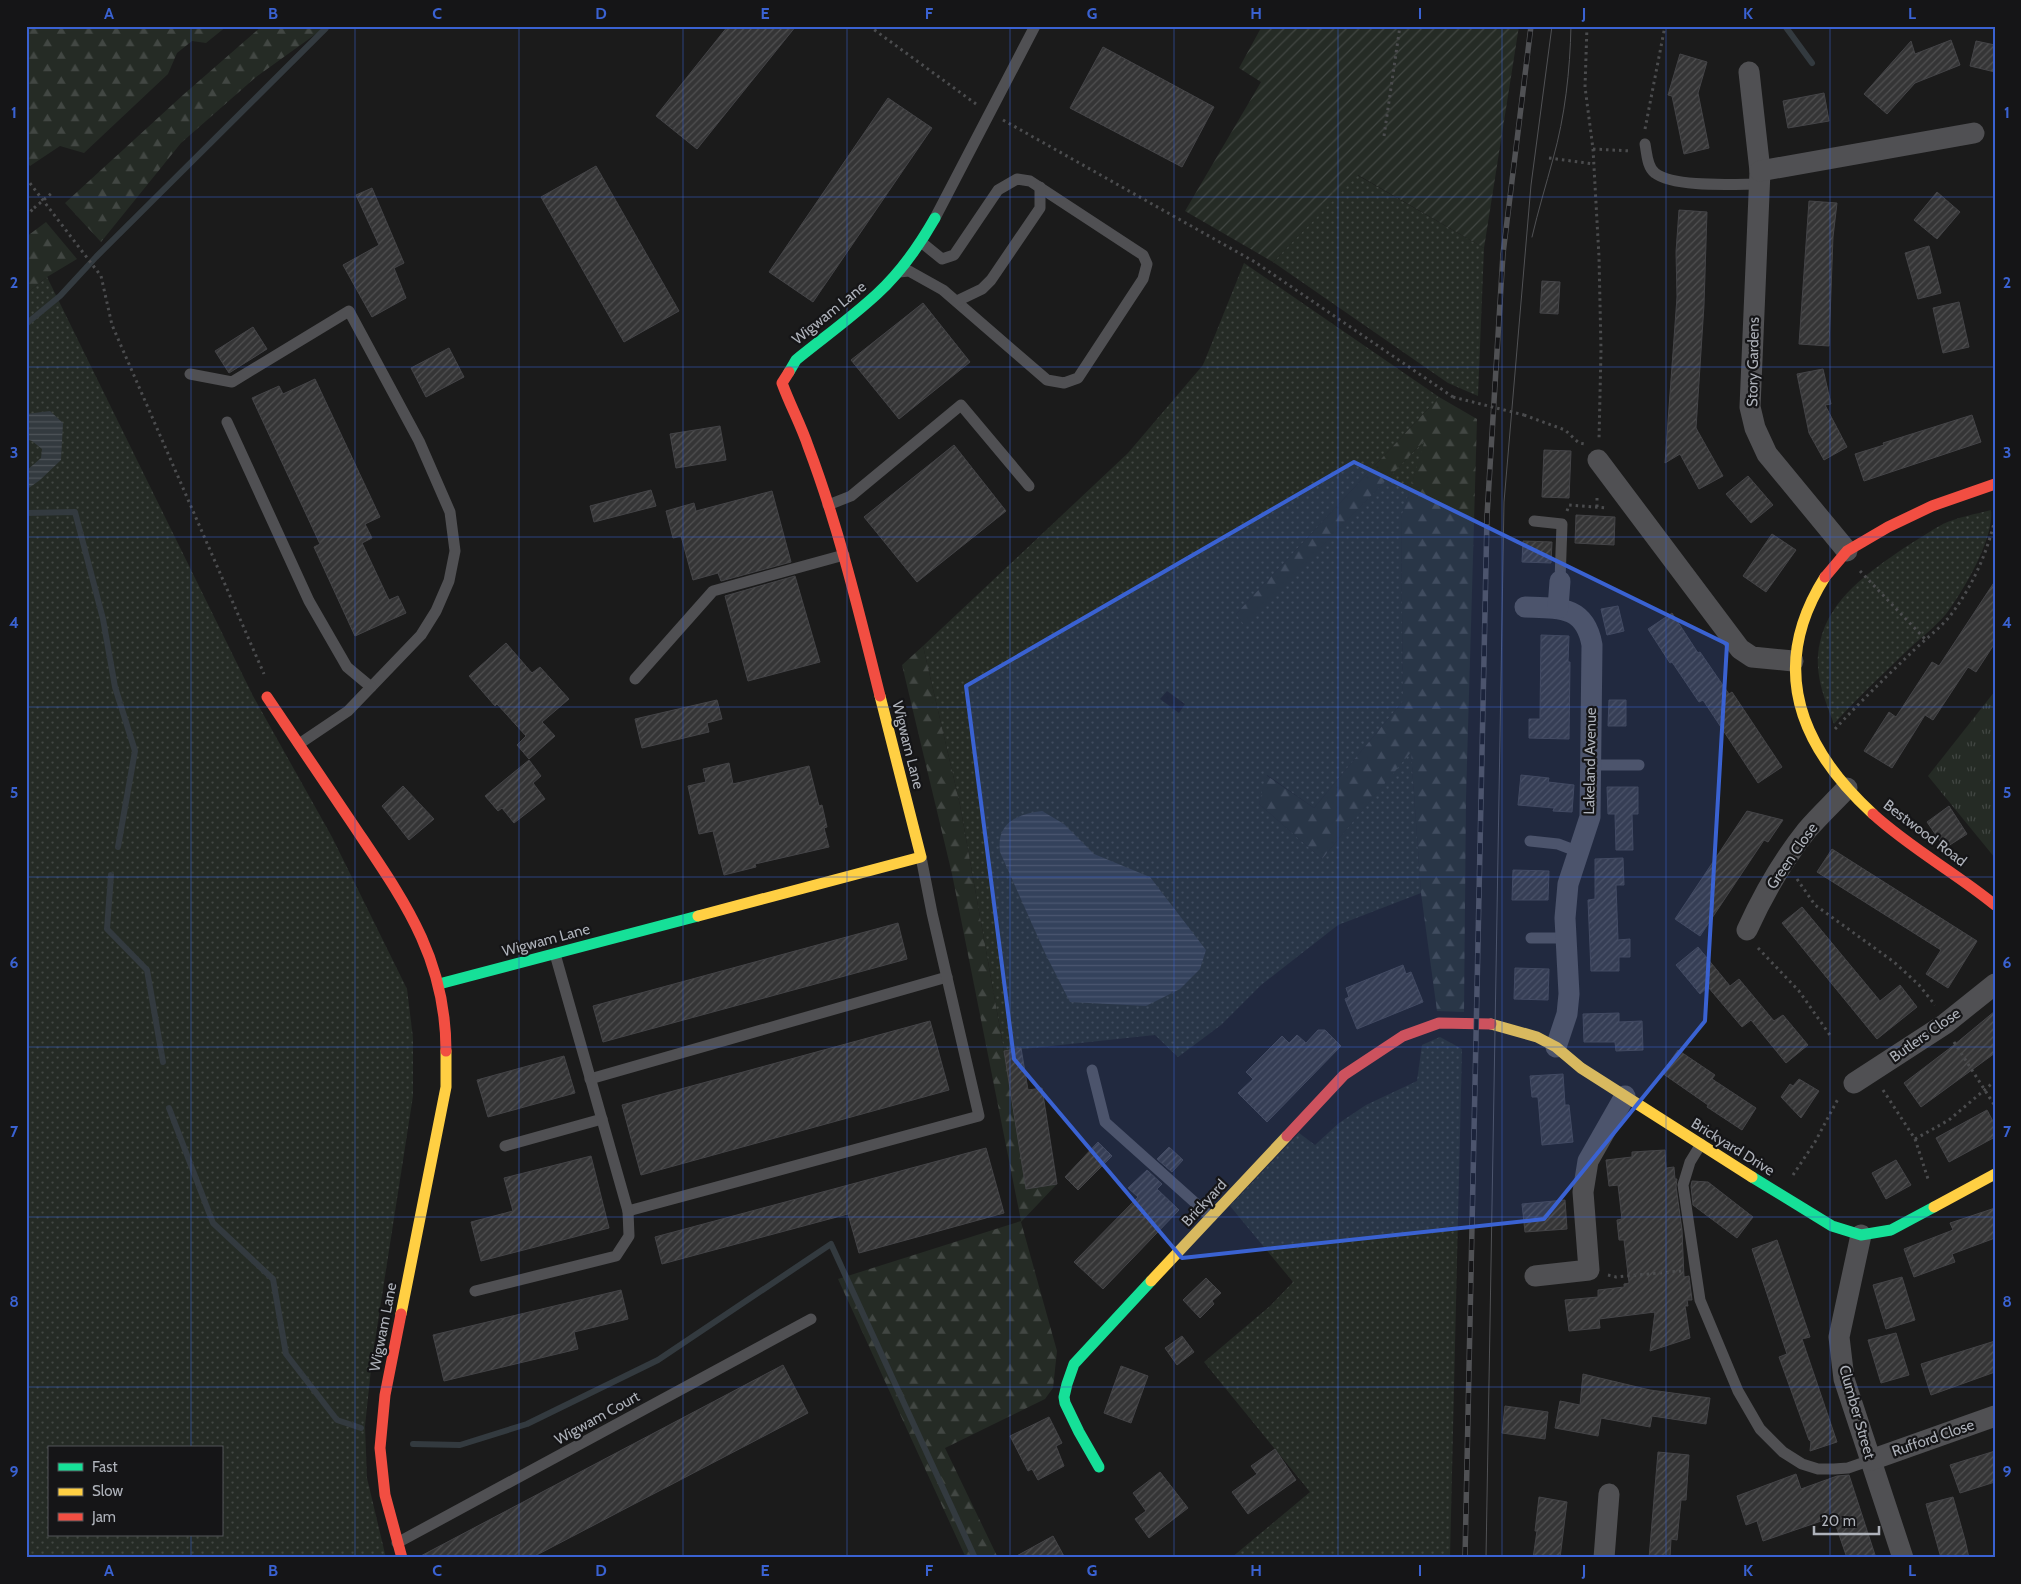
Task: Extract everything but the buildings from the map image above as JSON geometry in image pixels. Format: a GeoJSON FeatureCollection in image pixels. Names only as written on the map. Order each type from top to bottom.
{"type":"FeatureCollection","features":[{"type":"Feature","properties":{"kind":"street","name":"Story Gardens"},"geometry":{"type":"LineString","coordinates":[[1749,72],[1760,178],[1750,407],[1755,428],[1767,454],[1848,551]]}},
{"type":"Feature","properties":{"kind":"street"},"geometry":{"type":"LineString","coordinates":[[1760,178],[1974,133]]}},
{"type":"Feature","properties":{"kind":"street","name":"Wigwam Lane"},"geometry":{"type":"LineString","coordinates":[[439,984],[921,857],[844,554],[808,445],[792,411],[782,382],[796,360],[877,294],[897,273],[921,242],[935,218]]}},
{"type":"Feature","properties":{"kind":"street"},"geometry":{"type":"LineString","coordinates":[[1598,460],[1740,649],[1752,657],[1793,661]]}},
{"type":"Feature","properties":{"kind":"street","name":"Bestwood Road"},"geometry":{"type":"LineString","coordinates":[[1995,484],[1940,501],[1917,511],[1848,551],[1817,589],[1796,639],[1793,661],[1796,688],[1803,720],[1814,743],[1847,788],[1910,844],[1979,891],[1995,905]]}},
{"type":"Feature","properties":{"kind":"street"},"geometry":{"type":"LineString","coordinates":[[1558,608],[1560,582]]}},
{"type":"Feature","properties":{"kind":"street","name":"Lakeland Avenue"},"geometry":{"type":"LineString","coordinates":[[1525,607],[1558,608],[1576,614],[1590,631],[1592,644],[1590,817],[1568,884],[1566,938],[1569,994],[1567,1014],[1556,1047]]}},
{"type":"Feature","properties":{"kind":"street","name":"Wigwam Lane"},"geometry":{"type":"LineString","coordinates":[[267,696],[403,899],[423,938],[439,984],[446,1038],[446,1087],[385,1395],[380,1448],[385,1495],[402,1558]]}},
{"type":"Feature","properties":{"kind":"street","name":"Green Close"},"geometry":{"type":"LineString","coordinates":[[1747,930],[1755,911],[1784,862],[1808,830],[1847,788]]}},
{"type":"Feature","properties":{"kind":"street","name":"Butlers Close"},"geometry":{"type":"LineString","coordinates":[[1854,1083],[1945,1024],[1995,984]]}},
{"type":"Feature","properties":{"kind":"street","name":"Brickyard Drive"},"geometry":{"type":"LineString","coordinates":[[1461,1022],[1495,1024],[1512,1028],[1537,1037],[1556,1047],[1581,1068],[1779,1194],[1832,1226],[1861,1235],[1891,1230],[1995,1174]]}},
{"type":"Feature","properties":{"kind":"street","name":"Brickyard"},"geometry":{"type":"LineString","coordinates":[[1099,1467],[1084,1442],[1064,1399],[1067,1382],[1074,1364],[1344,1075],[1403,1036],[1439,1023],[1461,1022]]}},
{"type":"Feature","properties":{"kind":"street"},"geometry":{"type":"LineString","coordinates":[[1535,1276],[1589,1270],[1583,1192],[1588,1160],[1625,1096]]}},
{"type":"Feature","properties":{"kind":"street","name":"Clumber Street"},"geometry":{"type":"LineString","coordinates":[[1861,1235],[1839,1337],[1844,1378],[1903,1558]]}},
{"type":"Feature","properties":{"kind":"street","name":"Rufford Close"},"geometry":{"type":"LineString","coordinates":[[1871,1460],[1995,1416]]}},
{"type":"Feature","properties":{"kind":"street"},"geometry":{"type":"LineString","coordinates":[[1604,1558],[1609,1494]]}},
{"type":"Feature","properties":{"kind":"lane"},"geometry":{"type":"LineString","coordinates":[[935,218],[1035,26]]}},
{"type":"Feature","properties":{"kind":"lane"},"geometry":{"type":"LineString","coordinates":[[1645,144],[1648,162],[1654,173],[1665,178],[1683,183],[1760,178]]}},
{"type":"Feature","properties":{"kind":"lane"},"geometry":{"type":"LineString","coordinates":[[897,273],[909,271],[943,290],[1031,368],[1047,380],[1064,383],[1078,378],[1143,279],[1147,264],[1143,255],[1030,181],[1017,179],[998,190],[954,255],[942,259],[921,242]]}},
{"type":"Feature","properties":{"kind":"lane"},"geometry":{"type":"LineString","coordinates":[[957,301],[982,289],[991,280],[1040,208],[1040,188]]}},
{"type":"Feature","properties":{"kind":"lane"},"geometry":{"type":"LineString","coordinates":[[190,374],[232,382],[349,311],[419,441],[450,512],[455,551],[449,581],[436,611],[421,635],[348,711],[299,744]]}},
{"type":"Feature","properties":{"kind":"lane"},"geometry":{"type":"LineString","coordinates":[[828,505],[851,496],[961,405],[1029,486]]}},
{"type":"Feature","properties":{"kind":"lane"},"geometry":{"type":"LineString","coordinates":[[227,422],[309,601],[347,667],[371,687]]}},
{"type":"Feature","properties":{"kind":"lane"},"geometry":{"type":"LineString","coordinates":[[1534,522],[1562,524],[1560,582]]}},
{"type":"Feature","properties":{"kind":"lane"},"geometry":{"type":"LineString","coordinates":[[635,679],[713,591],[844,554]]}},
{"type":"Feature","properties":{"kind":"lane"},"geometry":{"type":"LineString","coordinates":[[1591,765],[1639,765]]}},
{"type":"Feature","properties":{"kind":"lane"},"geometry":{"type":"LineString","coordinates":[[1530,841],[1558,844],[1579,852]]}},
{"type":"Feature","properties":{"kind":"lane"},"geometry":{"type":"LineString","coordinates":[[628,1211],[979,1116],[921,857]]}},
{"type":"Feature","properties":{"kind":"lane"},"geometry":{"type":"LineString","coordinates":[[1531,938],[1566,938]]}},
{"type":"Feature","properties":{"kind":"lane"},"geometry":{"type":"LineString","coordinates":[[475,1292],[616,1256],[629,1236],[628,1211],[555,954]]}},
{"type":"Feature","properties":{"kind":"lane"},"geometry":{"type":"LineString","coordinates":[[590,1079],[947,977]]}},
{"type":"Feature","properties":{"kind":"lane"},"geometry":{"type":"LineString","coordinates":[[1092,1070],[1105,1122],[1211,1217]]}},
{"type":"Feature","properties":{"kind":"lane"},"geometry":{"type":"LineString","coordinates":[[505,1146],[602,1119]]}},
{"type":"Feature","properties":{"kind":"lane"},"geometry":{"type":"LineString","coordinates":[[1701,1144],[1690,1162],[1683,1185],[1700,1300],[1738,1391],[1760,1429],[1784,1452],[1802,1464],[1818,1469],[1834,1469],[1848,1468],[1871,1460]]}},
{"type":"Feature","properties":{"kind":"lane","name":"Wigwam Court"},"geometry":{"type":"LineString","coordinates":[[398,1543],[811,1319]]}},
{"type":"Feature","properties":{"kind":"path"},"geometry":{"type":"LineString","coordinates":[[869,26],[962,96],[1255,262],[1453,397],[1524,415],[1558,427],[1565,430],[1579,443]]}},
{"type":"Feature","properties":{"kind":"path"},"geometry":{"type":"LineString","coordinates":[[1384,136],[1400,26]]}},
{"type":"Feature","properties":{"kind":"path"},"geometry":{"type":"LineString","coordinates":[[1588,26],[1584,87],[1593,148],[1601,340],[1598,460]]}},
{"type":"Feature","properties":{"kind":"path"},"geometry":{"type":"LineString","coordinates":[[1645,144],[1645,129],[1665,26]]}},
{"type":"Feature","properties":{"kind":"path"},"geometry":{"type":"LineString","coordinates":[[1593,148],[1633,151]]}},
{"type":"Feature","properties":{"kind":"path"},"geometry":{"type":"LineString","coordinates":[[1549,158],[1594,164]]}},
{"type":"Feature","properties":{"kind":"path"},"geometry":{"type":"LineString","coordinates":[[26,178],[83,250],[101,276],[112,325],[190,507],[261,664],[268,688],[267,696]]}},
{"type":"Feature","properties":{"kind":"path"},"geometry":{"type":"LineString","coordinates":[[26,216],[53,192]]}},
{"type":"Feature","properties":{"kind":"path"},"geometry":{"type":"LineString","coordinates":[[1562,524],[1569,505],[1635,509]]}},
{"type":"Feature","properties":{"kind":"path"},"geometry":{"type":"LineString","coordinates":[[1832,733],[1949,617],[1967,590],[1988,546],[1995,519]]}},
{"type":"Feature","properties":{"kind":"path"},"geometry":{"type":"LineString","coordinates":[[1848,551],[1862,574],[1925,639]]}},
{"type":"Feature","properties":{"kind":"path"},"geometry":{"type":"LineString","coordinates":[[1784,862],[1815,905],[1894,962],[1919,985],[1941,1014],[1950,1036],[1995,1106]]}},
{"type":"Feature","properties":{"kind":"path"},"geometry":{"type":"LineString","coordinates":[[1747,930],[1757,942],[1756,946],[1799,991],[1832,1038]]}},
{"type":"Feature","properties":{"kind":"path"},"geometry":{"type":"LineString","coordinates":[[1873,1070],[1880,1085],[1915,1139],[1937,1205]]}},
{"type":"Feature","properties":{"kind":"path"},"geometry":{"type":"LineString","coordinates":[[1915,1139],[1949,1120],[1995,1081]]}},
{"type":"Feature","properties":{"kind":"path"},"geometry":{"type":"LineString","coordinates":[[1779,1194],[1815,1142],[1837,1100],[1854,1083]]}},
{"type":"Feature","properties":{"kind":"path"},"geometry":{"type":"LineString","coordinates":[[1589,1270],[1616,1277],[1684,1271]]}},
{"type":"Feature","properties":{"kind":"highlighted area"},"geometry":{"type":"Polygon","coordinates":[[[1354,462],[1727,644],[1705,1021],[1544,1219],[1182,1258],[1014,1059],[966,686],[1354,462]]]}},
{"type":"Feature","properties":{"kind":"green space"},"geometry":{"type":"Polygon","coordinates":[[[26,26],[227,26],[206,43],[192,41],[177,53],[168,74],[84,153],[60,146],[30,166],[26,161],[26,26]]]}},
{"type":"Feature","properties":{"kind":"green space"},"geometry":{"type":"Polygon","coordinates":[[[262,26],[327,26],[256,77],[181,143],[101,242],[65,203],[262,26]]]}},
{"type":"Feature","properties":{"kind":"green space"},"geometry":{"type":"Polygon","coordinates":[[[1262,26],[1519,26],[1484,248],[1358,175],[1273,262],[1185,211],[1261,82],[1239,68],[1262,26]]]}},
{"type":"Feature","properties":{"kind":"green space"},"geometry":{"type":"Polygon","coordinates":[[[1357,175],[1484,248],[1478,396],[1448,383],[1273,262],[1357,175]]]}},
{"type":"Feature","properties":{"kind":"green space"},"geometry":{"type":"Polygon","coordinates":[[[46,222],[77,259],[47,277],[26,294],[26,237],[46,222]]]}},
{"type":"Feature","properties":{"kind":"green space"},"geometry":{"type":"Polygon","coordinates":[[[1244,263],[1439,397],[1236,614],[1245,625],[1426,439],[1401,518],[1403,701],[1314,808],[1267,775],[1259,804],[1322,859],[1411,751],[1421,893],[1338,925],[1261,985],[1221,1025],[1178,1057],[1155,1035],[1004,1051],[960,805],[923,646],[1128,453],[1203,365],[1244,263]],[[1167,691],[1160,699],[1179,713],[1185,704],[1167,691]]]}},
{"type":"Feature","properties":{"kind":"green space"},"geometry":{"type":"Polygon","coordinates":[[[47,277],[253,696],[332,837],[407,989],[413,1038],[413,1096],[372,1360],[365,1426],[367,1478],[386,1558],[26,1558],[26,294],[47,277]]]}},
{"type":"Feature","properties":{"kind":"green space"},"geometry":{"type":"Polygon","coordinates":[[[1439,397],[1477,419],[1466,797],[1464,1012],[1437,1011],[1421,893],[1411,752],[1322,859],[1259,804],[1266,775],[1314,808],[1403,701],[1401,518],[1425,440],[1245,626],[1236,614],[1439,397]]]}},
{"type":"Feature","properties":{"kind":"green space"},"geometry":{"type":"Polygon","coordinates":[[[1991,510],[1991,521],[1983,549],[1969,579],[1946,614],[1871,685],[1834,724],[1821,684],[1818,663],[1820,642],[1832,612],[1842,599],[1865,577],[1904,548],[1943,524],[1991,510]]]}},
{"type":"Feature","properties":{"kind":"green space"},"geometry":{"type":"Polygon","coordinates":[[[923,646],[960,805],[1004,1051],[1026,1188],[1057,1184],[1021,1222],[1057,1351],[1053,1388],[1045,1399],[945,1448],[998,1558],[966,1558],[838,1279],[1021,1221],[952,874],[902,665],[923,646]]]}},
{"type":"Feature","properties":{"kind":"green space"},"geometry":{"type":"Polygon","coordinates":[[[1995,691],[1995,858],[1928,776],[1995,691]]]}},
{"type":"Feature","properties":{"kind":"green space"},"geometry":{"type":"Polygon","coordinates":[[[1440,1037],[1462,1049],[1450,1558],[1231,1558],[1310,1492],[1204,1362],[1270,1306],[1293,1282],[1230,1206],[1299,1133],[1315,1145],[1339,1123],[1366,1105],[1417,1081],[1422,1045],[1440,1037]]]}},
{"type":"Feature","properties":{"kind":"shaded area"},"geometry":{"type":"Polygon","coordinates":[[[50,411],[63,423],[61,460],[40,480],[26,490],[26,471],[41,458],[42,449],[26,439],[26,414],[50,411]]]}},
{"type":"Feature","properties":{"kind":"shaded area"},"geometry":{"type":"Polygon","coordinates":[[[1042,811],[1064,824],[1094,854],[1150,877],[1206,950],[1200,969],[1180,989],[1146,1006],[1070,1002],[1045,953],[1000,852],[1001,834],[1010,822],[1024,815],[1042,811]]]}},
{"type":"Feature","properties":{"kind":"waterway"},"geometry":{"type":"LineString","coordinates":[[26,324],[60,296],[96,257],[326,28],[325,26]]}},
{"type":"Feature","properties":{"kind":"waterway"},"geometry":{"type":"LineString","coordinates":[[1785,26],[1812,63]]}},
{"type":"Feature","properties":{"kind":"waterway"},"geometry":{"type":"LineString","coordinates":[[26,513],[75,512],[103,619],[115,687],[135,751],[118,847]]}},
{"type":"Feature","properties":{"kind":"waterway"},"geometry":{"type":"LineString","coordinates":[[111,875],[107,929],[147,970],[163,1062]]}},
{"type":"Feature","properties":{"kind":"waterway"},"geometry":{"type":"LineString","coordinates":[[169,1108],[213,1223],[273,1279],[286,1354],[337,1420],[361,1428]]}},
{"type":"Feature","properties":{"kind":"waterway"},"geometry":{"type":"LineString","coordinates":[[413,1444],[460,1445],[527,1424],[658,1360],[831,1244],[975,1558]]}},
{"type":"Feature","properties":{"kind":"tram line"},"geometry":{"type":"LineString","coordinates":[[1486,1558],[1504,502],[1531,185],[1552,26]]}},
{"type":"Feature","properties":{"kind":"tram line"},"geometry":{"type":"LineString","coordinates":[[1532,237],[1564,110],[1571,26]]}},
{"type":"Feature","properties":{"kind":"railway"},"geometry":{"type":"LineString","coordinates":[[1465,1558],[1487,516],[1503,254],[1531,26]]}},
{"type":"Feature","properties":{"kind":"traffic: fast"},"geometry":{"type":"LineString","coordinates":[[789,372],[796,360],[857,311],[894,277],[909,259],[935,218]]}},
{"type":"Feature","properties":{"kind":"traffic: fast"},"geometry":{"type":"LineString","coordinates":[[439,984],[698,916]]}},
{"type":"Feature","properties":{"kind":"traffic: fast"},"geometry":{"type":"LineString","coordinates":[[1752,1177],[1832,1226],[1861,1235],[1891,1230],[1934,1207]]}},
{"type":"Feature","properties":{"kind":"traffic: fast"},"geometry":{"type":"LineString","coordinates":[[1099,1467],[1065,1403],[1064,1397],[1067,1384],[1074,1364],[1151,1281]]}},
{"type":"Feature","properties":{"kind":"traffic: slow"},"geometry":{"type":"LineString","coordinates":[[1825,577],[1808,610],[1798,642],[1796,674],[1800,704],[1810,733],[1826,761],[1847,788],[1873,814]]}},
{"type":"Feature","properties":{"kind":"traffic: slow"},"geometry":{"type":"LineString","coordinates":[[698,916],[921,857],[880,696]]}},
{"type":"Feature","properties":{"kind":"traffic: slow"},"geometry":{"type":"LineString","coordinates":[[1491,1024],[1537,1037],[1556,1047],[1581,1068],[1752,1177]]}},
{"type":"Feature","properties":{"kind":"traffic: slow"},"geometry":{"type":"LineString","coordinates":[[401,1314],[446,1087],[446,1051]]}},
{"type":"Feature","properties":{"kind":"traffic: slow"},"geometry":{"type":"LineString","coordinates":[[1151,1281],[1287,1136]]}},
{"type":"Feature","properties":{"kind":"traffic: slow"},"geometry":{"type":"LineString","coordinates":[[1934,1207],[1995,1174]]}},
{"type":"Feature","properties":{"kind":"traffic: jam"},"geometry":{"type":"LineString","coordinates":[[789,372],[782,383],[805,438],[829,508],[848,570],[880,696]]}},
{"type":"Feature","properties":{"kind":"traffic: jam"},"geometry":{"type":"LineString","coordinates":[[1825,577],[1847,551],[1888,527],[1932,506],[1995,484]]}},
{"type":"Feature","properties":{"kind":"traffic: jam"},"geometry":{"type":"LineString","coordinates":[[267,697],[388,877],[418,930],[438,986],[444,1017],[446,1051]]}},
{"type":"Feature","properties":{"kind":"traffic: jam"},"geometry":{"type":"LineString","coordinates":[[1873,814],[1902,838],[1995,905]]}},
{"type":"Feature","properties":{"kind":"traffic: jam"},"geometry":{"type":"LineString","coordinates":[[1287,1136],[1344,1075],[1403,1036],[1439,1023],[1491,1024]]}},
{"type":"Feature","properties":{"kind":"traffic: jam"},"geometry":{"type":"LineString","coordinates":[[401,1314],[385,1395],[380,1448],[385,1495],[402,1558]]}}]}
